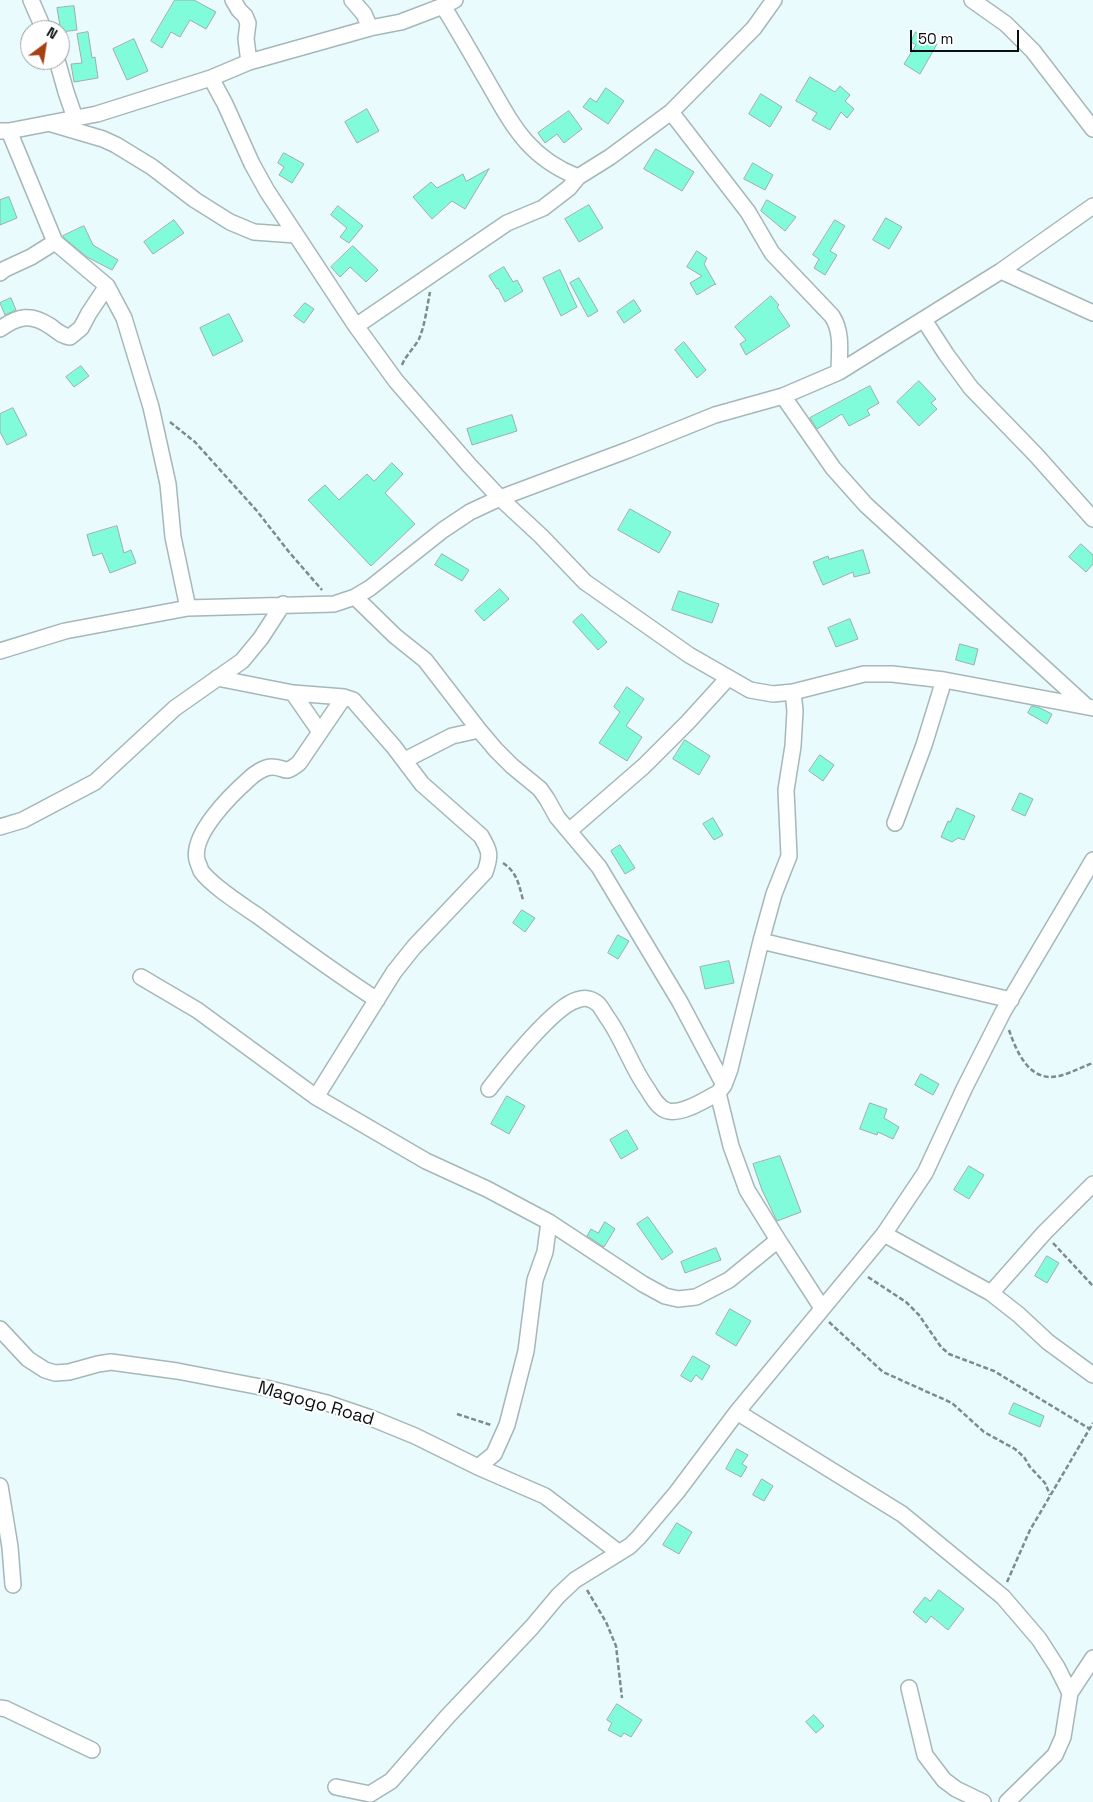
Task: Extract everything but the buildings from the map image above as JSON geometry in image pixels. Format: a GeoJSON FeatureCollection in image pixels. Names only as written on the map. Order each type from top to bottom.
{"type":"FeatureCollection","features":[{"type":"Feature","properties":{"kind":"street"},"geometry":{"type":"LineString","coordinates":[[31,0],[40,20]]}},
{"type":"Feature","properties":{"kind":"street"},"geometry":{"type":"LineString","coordinates":[[233,0],[248,23],[246,39],[250,62]]}},
{"type":"Feature","properties":{"kind":"street"},"geometry":{"type":"LineString","coordinates":[[352,0],[364,14],[370,28]]}},
{"type":"Feature","properties":{"kind":"street"},"geometry":{"type":"LineString","coordinates":[[356,326],[507,223],[550,203],[569,188],[578,177],[610,157],[671,112],[754,28],[774,0]]}},
{"type":"Feature","properties":{"kind":"street"},"geometry":{"type":"LineString","coordinates":[[972,0],[1006,24],[1033,51],[1093,129]]}},
{"type":"Feature","properties":{"kind":"street"},"geometry":{"type":"LineString","coordinates":[[188,608],[173,537],[168,484],[151,407],[124,318],[107,286],[55,242],[5,131],[97,114],[211,78],[250,62],[370,28],[401,22],[449,3],[505,113],[521,138],[539,156],[562,171],[578,177]]}},
{"type":"Feature","properties":{"kind":"street"},"geometry":{"type":"LineString","coordinates":[[60,70],[75,118]]}},
{"type":"Feature","properties":{"kind":"street"},"geometry":{"type":"LineString","coordinates":[[211,78],[267,191],[356,326],[396,380],[469,465],[585,582],[689,655],[750,690],[773,694],[793,692],[864,674],[892,674],[944,680],[1090,707]]}},
{"type":"Feature","properties":{"kind":"street"},"geometry":{"type":"LineString","coordinates":[[671,112],[748,212],[772,253],[832,316],[838,325],[840,337],[839,372]]}},
{"type":"Feature","properties":{"kind":"street"},"geometry":{"type":"LineString","coordinates":[[48,122],[103,139],[116,145],[152,167],[195,200],[230,222],[254,232],[296,235]]}},
{"type":"Feature","properties":{"kind":"street"},"geometry":{"type":"LineString","coordinates":[[0,651],[65,631],[188,608],[334,604],[354,597],[370,588],[442,530],[470,512],[500,498],[715,415],[783,396],[839,372],[1001,271],[1093,206]]}},
{"type":"Feature","properties":{"kind":"street"},"geometry":{"type":"LineString","coordinates":[[0,274],[5,269],[31,257],[55,242]]}},
{"type":"Feature","properties":{"kind":"street"},"geometry":{"type":"LineString","coordinates":[[1001,271],[1093,313]]}},
{"type":"Feature","properties":{"kind":"street"},"geometry":{"type":"LineString","coordinates":[[0,329],[21,317],[30,318],[44,322],[63,336],[70,337],[82,328],[89,312],[107,286]]}},
{"type":"Feature","properties":{"kind":"street"},"geometry":{"type":"LineString","coordinates":[[924,320],[971,388],[1093,519]]}},
{"type":"Feature","properties":{"kind":"street"},"geometry":{"type":"LineString","coordinates":[[783,396],[833,468],[866,505],[1090,707]]}},
{"type":"Feature","properties":{"kind":"street"},"geometry":{"type":"LineString","coordinates":[[354,597],[395,636],[425,660],[479,730],[512,766],[540,789],[557,817],[599,867],[680,1002],[721,1089],[737,1166],[748,1190],[820,1310]]}},
{"type":"Feature","properties":{"kind":"street"},"geometry":{"type":"LineString","coordinates":[[0,827],[23,820],[95,782],[175,708],[242,661],[252,650],[283,604]]}},
{"type":"Feature","properties":{"kind":"street"},"geometry":{"type":"LineString","coordinates":[[217,678],[293,693],[344,697],[353,700],[422,784],[480,836],[490,857],[485,872],[414,947],[394,972],[316,1097]]}},
{"type":"Feature","properties":{"kind":"street"},"geometry":{"type":"LineString","coordinates":[[569,831],[644,766],[728,678]]}},
{"type":"Feature","properties":{"kind":"street"},"geometry":{"type":"LineString","coordinates":[[894,824],[924,745],[944,680]]}},
{"type":"Feature","properties":{"kind":"street"},"geometry":{"type":"LineString","coordinates":[[489,1089],[515,1056],[558,1011],[574,1000],[584,998],[591,999],[604,1012],[645,1086],[660,1108],[670,1111],[681,1111],[721,1089],[746,1005],[774,894],[789,856],[786,790],[795,711],[793,692]]}},
{"type":"Feature","properties":{"kind":"street"},"geometry":{"type":"LineString","coordinates":[[293,693],[320,732]]}},
{"type":"Feature","properties":{"kind":"street"},"geometry":{"type":"LineString","coordinates":[[344,697],[299,764],[286,771],[273,767],[265,768],[250,778],[218,811],[204,829],[196,859],[201,870],[233,899],[335,973],[377,1000]]}},
{"type":"Feature","properties":{"kind":"street"},"geometry":{"type":"LineString","coordinates":[[404,760],[452,736],[479,730]]}},
{"type":"Feature","properties":{"kind":"street"},"geometry":{"type":"LineString","coordinates":[[336,1787],[370,1794],[391,1781],[558,1596],[588,1571],[634,1542],[658,1516],[737,1412],[884,1234],[925,1173],[965,1087],[1007,1006],[1093,860]]}},
{"type":"Feature","properties":{"kind":"street"},"geometry":{"type":"LineString","coordinates":[[761,940],[1007,1006]]}},
{"type":"Feature","properties":{"kind":"street"},"geometry":{"type":"LineString","coordinates":[[140,977],[197,1010],[316,1097],[426,1161],[487,1189],[549,1222],[643,1284],[665,1296],[678,1299],[696,1297],[729,1280],[778,1240]]}},
{"type":"Feature","properties":{"kind":"street"},"geometry":{"type":"LineString","coordinates":[[991,1293],[1044,1233],[1093,1184]]}},
{"type":"Feature","properties":{"kind":"street"},"geometry":{"type":"LineString","coordinates":[[478,1468],[494,1454],[507,1425],[526,1350],[535,1280],[545,1252],[549,1222]]}},
{"type":"Feature","properties":{"kind":"street"},"geometry":{"type":"LineString","coordinates":[[884,1234],[991,1293],[1019,1315],[1048,1342],[1093,1375]]}},
{"type":"Feature","properties":{"kind":"street","name":"Magogo Road"},"geometry":{"type":"LineString","coordinates":[[0,1329],[28,1358],[45,1370],[55,1373],[69,1372],[111,1362],[177,1371],[266,1388],[327,1403],[371,1418],[415,1436],[478,1468],[545,1496],[618,1552]]}},
{"type":"Feature","properties":{"kind":"street"},"geometry":{"type":"LineString","coordinates":[[737,1412],[902,1514],[1003,1597],[1040,1639],[1070,1693]]}},
{"type":"Feature","properties":{"kind":"street"},"geometry":{"type":"LineString","coordinates":[[0,1486],[10,1547],[13,1585]]}},
{"type":"Feature","properties":{"kind":"street"},"geometry":{"type":"LineString","coordinates":[[1007,1802],[1055,1756],[1064,1738],[1070,1693],[1093,1658]]}},
{"type":"Feature","properties":{"kind":"street"},"geometry":{"type":"LineString","coordinates":[[909,1688],[925,1755],[944,1780],[956,1789],[983,1802]]}},
{"type":"Feature","properties":{"kind":"street"},"geometry":{"type":"LineString","coordinates":[[0,1708],[6,1708],[92,1750]]}},
{"type":"Feature","properties":{"kind":"path"},"geometry":{"type":"LineString","coordinates":[[396,380],[406,356],[422,331],[434,272]]}},
{"type":"Feature","properties":{"kind":"path"},"geometry":{"type":"LineString","coordinates":[[151,407],[195,442],[257,510],[288,552],[334,604]]}},
{"type":"Feature","properties":{"kind":"path"},"geometry":{"type":"LineString","coordinates":[[490,857],[511,868],[519,883],[523,900]]}},
{"type":"Feature","properties":{"kind":"path"},"geometry":{"type":"LineString","coordinates":[[1007,1006],[1014,1046],[1032,1071],[1048,1077],[1059,1076],[1093,1063]]}},
{"type":"Feature","properties":{"kind":"path"},"geometry":{"type":"LineString","coordinates":[[1044,1233],[1093,1286]]}},
{"type":"Feature","properties":{"kind":"path"},"geometry":{"type":"LineString","coordinates":[[855,1269],[906,1302],[920,1315],[941,1347],[949,1354],[994,1371],[1090,1429]]}},
{"type":"Feature","properties":{"kind":"path"},"geometry":{"type":"LineString","coordinates":[[820,1310],[883,1372],[952,1403],[984,1432],[1024,1457],[1030,1467],[1045,1483],[1050,1494]]}},
{"type":"Feature","properties":{"kind":"path"},"geometry":{"type":"LineString","coordinates":[[457,1414],[489,1424],[507,1425]]}},
{"type":"Feature","properties":{"kind":"path"},"geometry":{"type":"LineString","coordinates":[[1003,1597],[1011,1573],[1030,1530],[1093,1423]]}},
{"type":"Feature","properties":{"kind":"path"},"geometry":{"type":"LineString","coordinates":[[588,1571],[587,1591],[606,1622],[616,1646],[622,1698]]}}]}
